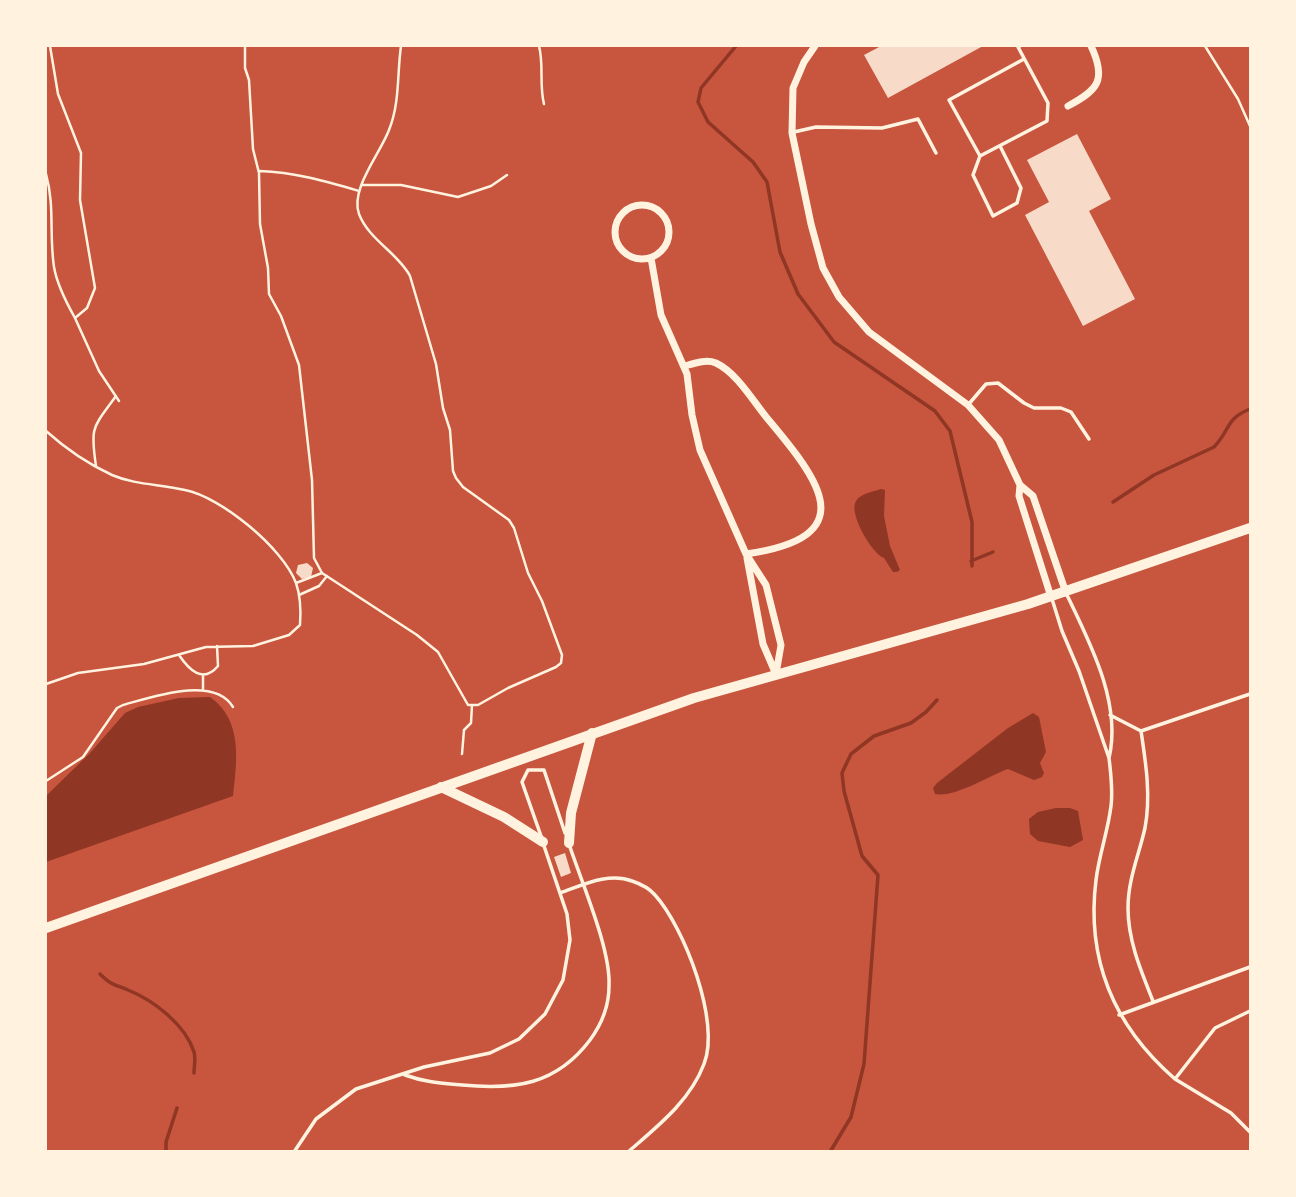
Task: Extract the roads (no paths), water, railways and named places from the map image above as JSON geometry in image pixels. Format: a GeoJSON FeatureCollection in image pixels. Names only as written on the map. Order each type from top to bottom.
{"type":"FeatureCollection","features":[{"type":"Feature","properties":{"kind":"main road"},"geometry":{"type":"LineString","coordinates":[[46,928],[694,698],[1066,593],[1251,528]]}},
{"type":"Feature","properties":{"kind":"main road"},"geometry":{"type":"LineString","coordinates":[[569,843],[571,813],[592,733]]}},
{"type":"Feature","properties":{"kind":"main road"},"geometry":{"type":"LineString","coordinates":[[441,787],[504,817],[543,842]]}},
{"type":"Feature","properties":{"kind":"street"},"geometry":{"type":"LineString","coordinates":[[816,46],[804,62],[793,88],[792,133],[823,268],[839,297],[869,332],[968,405],[999,440],[1020,485],[1033,496],[1066,593]]}},
{"type":"Feature","properties":{"kind":"street"},"geometry":{"type":"LineString","coordinates":[[1068,106],[1089,95],[1097,85],[1098,61],[1091,46]]}},
{"type":"Feature","properties":{"kind":"street"},"geometry":{"type":"LineString","coordinates":[[647,205],[655,209],[667,222],[668,239],[659,254],[651,258],[633,258],[619,247],[615,230],[617,220],[630,208],[647,205]]}},
{"type":"Feature","properties":{"kind":"street"},"geometry":{"type":"LineString","coordinates":[[651,258],[661,315],[685,366],[700,450],[746,554],[766,585],[781,645],[776,674]]}},
{"type":"Feature","properties":{"kind":"street"},"geometry":{"type":"LineString","coordinates":[[685,366],[705,361],[716,363],[732,376],[777,430],[812,478],[820,495],[821,512],[816,528],[801,539],[772,551],[746,554]]}},
{"type":"Feature","properties":{"kind":"street"},"geometry":{"type":"LineString","coordinates":[[1020,485],[1020,496],[1051,597]]}},
{"type":"Feature","properties":{"kind":"street"},"geometry":{"type":"LineString","coordinates":[[746,554],[763,643],[776,674]]}},
{"type":"Feature","properties":{"kind":"lane"},"geometry":{"type":"LineString","coordinates":[[1000,146],[1021,188],[1017,203],[993,216],[973,175],[980,156],[1047,121],[1048,103],[1018,47],[1020,46]]}},
{"type":"Feature","properties":{"kind":"lane"},"geometry":{"type":"LineString","coordinates":[[980,156],[950,100],[1024,59]]}},
{"type":"Feature","properties":{"kind":"lane"},"geometry":{"type":"LineString","coordinates":[[792,133],[816,127],[882,128],[918,119],[936,153]]}},
{"type":"Feature","properties":{"kind":"lane"},"geometry":{"type":"LineString","coordinates":[[968,405],[986,384],[998,383],[1034,408],[1061,408],[1071,412],[1089,439]]}},
{"type":"Feature","properties":{"kind":"lane"},"geometry":{"type":"LineString","coordinates":[[1066,593],[1102,675],[1113,741],[1109,758],[1111,806],[1096,878],[1093,915],[1102,971],[1119,1015],[1148,1053],[1175,1079],[1231,1113],[1251,1132]]}},
{"type":"Feature","properties":{"kind":"lane"},"geometry":{"type":"LineString","coordinates":[[1051,597],[1109,758]]}},
{"type":"Feature","properties":{"kind":"lane"},"geometry":{"type":"LineString","coordinates":[[1110,715],[1141,731],[1251,694]]}},
{"type":"Feature","properties":{"kind":"lane"},"geometry":{"type":"LineString","coordinates":[[1141,731],[1148,804],[1145,828],[1130,879],[1128,909],[1133,947],[1153,1001]]}},
{"type":"Feature","properties":{"kind":"lane"},"geometry":{"type":"LineString","coordinates":[[294,1152],[316,1119],[356,1089],[424,1067],[503,1048],[519,1039],[545,1014],[556,997],[568,960],[569,933],[560,892],[522,782],[528,770],[544,770],[605,955],[609,986],[603,1017],[596,1032],[578,1055],[540,1080],[509,1087],[426,1082],[405,1075]]}},
{"type":"Feature","properties":{"kind":"lane"},"geometry":{"type":"LineString","coordinates":[[560,892],[616,877],[645,886],[655,894],[679,935],[706,1003],[709,1042],[705,1062],[695,1083],[677,1108],[628,1152]]}},
{"type":"Feature","properties":{"kind":"lane"},"geometry":{"type":"LineString","coordinates":[[1119,1015],[1251,967]]}},
{"type":"Feature","properties":{"kind":"lane"},"geometry":{"type":"LineString","coordinates":[[1175,1079],[1215,1028],[1251,1011]]}},
{"type":"Feature","properties":{"kind":"waterway"},"geometry":{"type":"LineString","coordinates":[[736,46],[701,88],[698,102],[708,122],[753,162],[767,182],[780,252],[798,294],[834,342],[935,411],[950,431],[972,522],[972,566]]}},
{"type":"Feature","properties":{"kind":"waterway"},"geometry":{"type":"LineString","coordinates":[[1113,502],[1154,475],[1214,447],[1232,421],[1250,409]]}},
{"type":"Feature","properties":{"kind":"waterway"},"geometry":{"type":"LineString","coordinates":[[971,561],[993,552]]}},
{"type":"Feature","properties":{"kind":"waterway"},"geometry":{"type":"LineString","coordinates":[[830,1152],[851,1117],[864,1064],[878,875],[862,856],[844,791],[842,773],[851,754],[874,736],[911,723],[937,700]]}},
{"type":"Feature","properties":{"kind":"waterway"},"geometry":{"type":"LineString","coordinates":[[100,974],[110,982],[148,1000],[176,1023],[194,1052],[194,1073]]}},
{"type":"Feature","properties":{"kind":"waterway"},"geometry":{"type":"LineString","coordinates":[[166,1152],[166,1142],[177,1108]]}}]}
